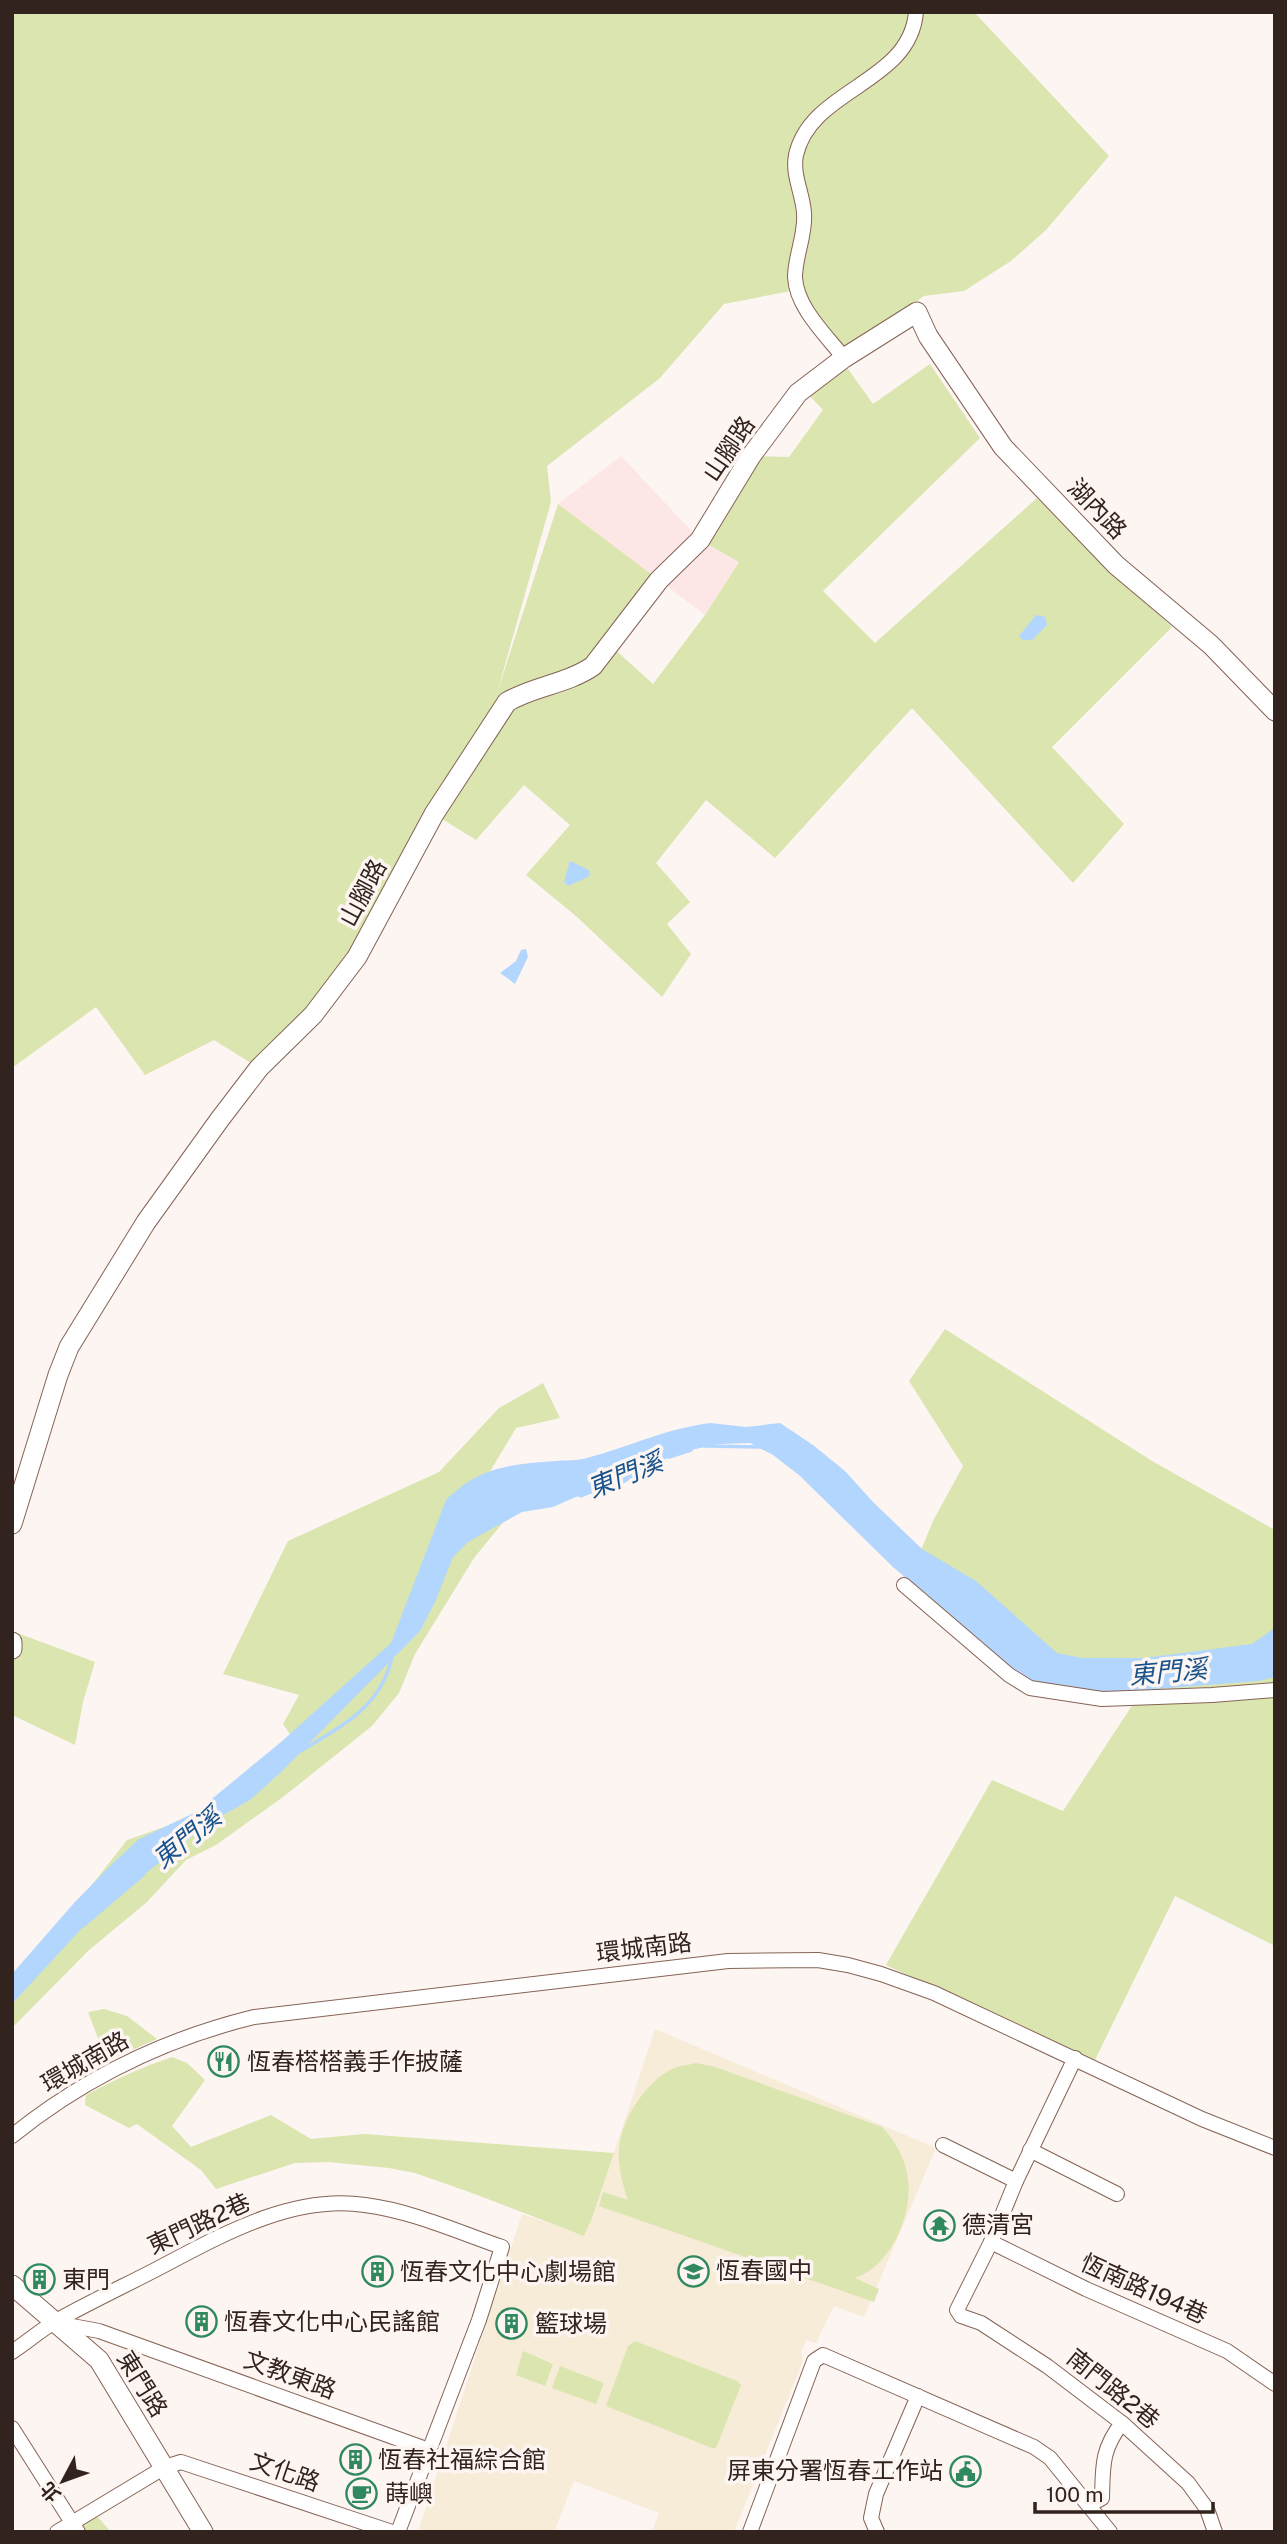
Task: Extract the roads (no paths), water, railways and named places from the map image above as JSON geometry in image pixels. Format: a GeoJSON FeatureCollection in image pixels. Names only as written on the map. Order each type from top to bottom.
{"type":"FeatureCollection","features":[{"type":"Feature","properties":{"kind":"street"},"geometry":{"type":"LineString","coordinates":[[844,358],[800,300],[795,277],[804,213],[795,156],[803,136],[825,111],[889,65],[908,43],[916,12]]}},
{"type":"Feature","properties":{"kind":"street","name":"山腳路"},"geometry":{"type":"LineString","coordinates":[[12,1524],[69,1347],[146,1222],[220,1119],[259,1068],[313,1015],[357,957],[434,814],[507,702],[524,692],[581,674],[593,666],[659,580],[700,540],[751,456],[798,393],[844,358],[917,312]]}},
{"type":"Feature","properties":{"kind":"street","name":"湖內路"},"geometry":{"type":"LineString","coordinates":[[917,312],[928,337],[1003,447],[1116,565],[1211,645],[1275,711]]}},
{"type":"Feature","properties":{"kind":"street"},"geometry":{"type":"LineString","coordinates":[[904,1585],[1009,1675],[1030,1688],[1102,1699],[1275,1690]]}},
{"type":"Feature","properties":{"kind":"street"},"geometry":{"type":"LineString","coordinates":[[12,1642],[12,1649]]}},
{"type":"Feature","properties":{"kind":"street","name":"環城南路"},"geometry":{"type":"LineString","coordinates":[[12,2136],[51,2105],[94,2078],[132,2059],[213,2027],[254,2017],[728,1961],[818,1960],[881,1974],[933,1993],[1202,2119],[1275,2148]]}},
{"type":"Feature","properties":{"kind":"street"},"geometry":{"type":"LineString","coordinates":[[991,2242],[1016,2180],[1074,2058]]}},
{"type":"Feature","properties":{"kind":"street"},"geometry":{"type":"LineString","coordinates":[[943,2145],[1016,2180]]}},
{"type":"Feature","properties":{"kind":"street"},"geometry":{"type":"LineString","coordinates":[[1030,2150],[1118,2194]]}},
{"type":"Feature","properties":{"kind":"street","name":"東門路2巷"},"geometry":{"type":"LineString","coordinates":[[12,2352],[54,2322],[250,2221],[309,2207],[365,2204],[502,2248],[479,2320],[429,2450]]}},
{"type":"Feature","properties":{"kind":"street","name":"南門路2巷"},"geometry":{"type":"LineString","coordinates":[[991,2242],[957,2310],[961,2316],[981,2323],[1047,2366],[1122,2423],[1188,2483],[1207,2509],[1215,2532]]}},
{"type":"Feature","properties":{"kind":"street","name":"恆南路194巷"},"geometry":{"type":"LineString","coordinates":[[991,2242],[1086,2289],[1227,2351],[1275,2384]]}},
{"type":"Feature","properties":{"kind":"street","name":"東門路"},"geometry":{"type":"LineString","coordinates":[[12,2285],[99,2360],[203,2532]]}},
{"type":"Feature","properties":{"kind":"street","name":"文教東路"},"geometry":{"type":"LineString","coordinates":[[54,2322],[123,2339],[429,2450]]}},
{"type":"Feature","properties":{"kind":"street"},"geometry":{"type":"LineString","coordinates":[[750,2532],[814,2361],[823,2355],[1034,2447],[1050,2458],[1111,2532]]}},
{"type":"Feature","properties":{"kind":"street"},"geometry":{"type":"LineString","coordinates":[[877,2532],[871,2518],[876,2494],[918,2396]]}},
{"type":"Feature","properties":{"kind":"street"},"geometry":{"type":"LineString","coordinates":[[1090,2505],[1101,2498],[1102,2461],[1112,2435],[1122,2423]]}},
{"type":"Feature","properties":{"kind":"street"},"geometry":{"type":"LineString","coordinates":[[12,2428],[75,2527]]}},
{"type":"Feature","properties":{"kind":"street"},"geometry":{"type":"LineString","coordinates":[[398,2532],[429,2450]]}},
{"type":"Feature","properties":{"kind":"street","name":"文化路"},"geometry":{"type":"LineString","coordinates":[[164,2468],[181,2462],[392,2532]]}},
{"type":"Feature","properties":{"kind":"street"},"geometry":{"type":"LineString","coordinates":[[57,2532],[75,2527],[164,2468]]}},
{"type":"Feature","properties":{"kind":"water"},"geometry":{"type":"Polygon","coordinates":[[[1036,615],[1045,617],[1047,625],[1032,640],[1023,640],[1019,636],[1036,615]]]}},
{"type":"Feature","properties":{"kind":"water"},"geometry":{"type":"Polygon","coordinates":[[[570,861],[589,870],[590,876],[568,886],[564,882],[570,861]]]}},
{"type":"Feature","properties":{"kind":"water"},"geometry":{"type":"Polygon","coordinates":[[[526,949],[528,957],[515,984],[500,973],[516,961],[521,950],[526,949]]]}},
{"type":"Feature","properties":{"kind":"water"},"geometry":{"type":"Polygon","coordinates":[[[711,1423],[746,1427],[780,1423],[845,1471],[922,1549],[976,1581],[1057,1653],[1082,1658],[1144,1658],[1252,1644],[1275,1628],[1275,1677],[1259,1681],[1103,1693],[1030,1681],[1009,1667],[893,1567],[799,1475],[773,1455],[750,1443],[720,1444],[676,1453],[621,1485],[587,1492],[553,1507],[522,1512],[468,1542],[453,1557],[420,1631],[281,1772],[250,1800],[209,1823],[96,1913],[12,2004],[12,1974],[113,1863],[139,1839],[196,1812],[281,1742],[391,1643],[446,1500],[458,1489],[470,1480],[496,1469],[583,1459],[664,1433],[711,1423]]]}},
{"type":"Feature","properties":{"kind":"waterway","name":"東門溪"},"geometry":{"type":"LineString","coordinates":[[705,1446],[761,1447]]}},
{"type":"Feature","properties":{"kind":"waterway","name":"東門溪"},"geometry":{"type":"LineString","coordinates":[[669,1457],[691,1450]]}},
{"type":"Feature","properties":{"kind":"waterway","name":"東門溪"},"geometry":{"type":"LineString","coordinates":[[576,1494],[581,1496],[598,1489]]}},
{"type":"Feature","properties":{"kind":"waterway","name":"東門溪"},"geometry":{"type":"LineString","coordinates":[[301,1751],[344,1724],[369,1703],[387,1675],[392,1657]]}},
{"type":"Feature","properties":{"kind":"waterway","name":"東門溪"},"geometry":{"type":"LineString","coordinates":[[83,1926],[144,1874]]}},
{"type":"Feature","properties":{"kind":"place","name":"恆春榙榙義手作披薩"},"geometry":{"type":"Point","coordinates":[224,2062]}},
{"type":"Feature","properties":{"kind":"place","name":"德清宮"},"geometry":{"type":"Point","coordinates":[939,2225]}},
{"type":"Feature","properties":{"kind":"place","name":"恆春國中"},"geometry":{"type":"Point","coordinates":[693,2271]}},
{"type":"Feature","properties":{"kind":"place","name":"恆春文化中心劇場館"},"geometry":{"type":"Point","coordinates":[377,2272]}},
{"type":"Feature","properties":{"kind":"place","name":"東門"},"geometry":{"type":"Point","coordinates":[39,2280]}},
{"type":"Feature","properties":{"kind":"place","name":"恆春文化中心民謠館"},"geometry":{"type":"Point","coordinates":[201,2322]}},
{"type":"Feature","properties":{"kind":"place","name":"籃球場"},"geometry":{"type":"Point","coordinates":[512,2324]}},
{"type":"Feature","properties":{"kind":"place","name":"恆春社福綜合館"},"geometry":{"type":"Point","coordinates":[355,2460]}},
{"type":"Feature","properties":{"kind":"place","name":"屏東分署恆春工作站"},"geometry":{"type":"Point","coordinates":[966,2471]}},
{"type":"Feature","properties":{"kind":"place","name":"蒔嶼"},"geometry":{"type":"Point","coordinates":[362,2494]}}]}
